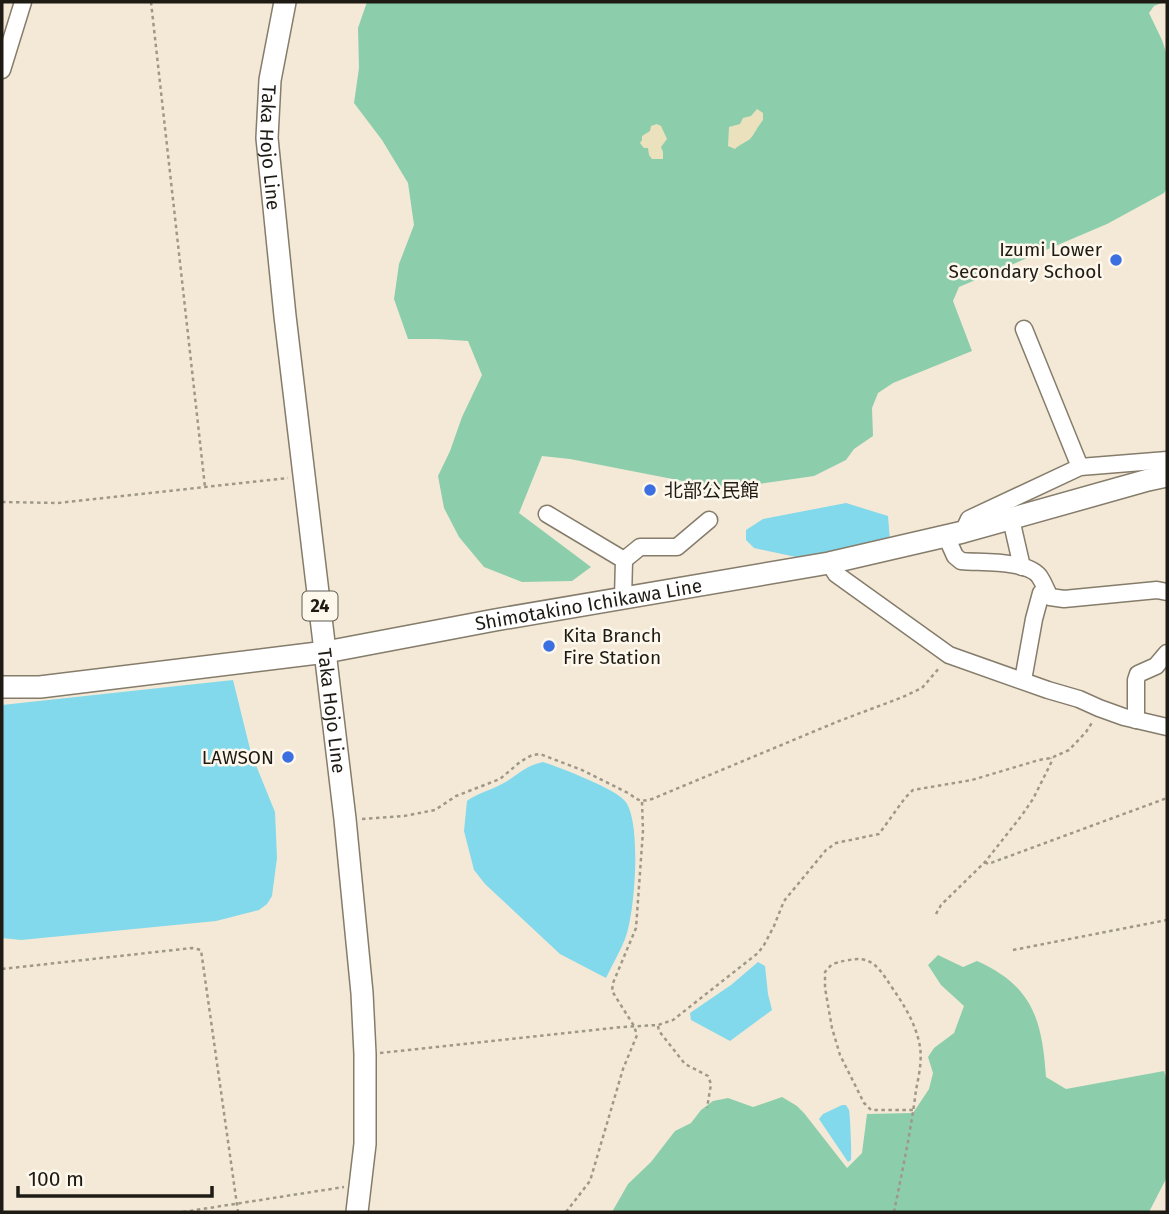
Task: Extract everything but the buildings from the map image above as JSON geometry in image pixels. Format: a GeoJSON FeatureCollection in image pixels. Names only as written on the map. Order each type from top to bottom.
{"type":"FeatureCollection","features":[{"type":"Feature","properties":{"kind":"main road","name":"Taka Hojo Line"},"geometry":{"type":"LineString","coordinates":[[285,2],[270,80],[267,138],[285,316],[345,819],[362,993],[365,1144],[357,1212]]}},
{"type":"Feature","properties":{"kind":"main road","name":"Shimotakino Ichikawa Line"},"geometry":{"type":"LineString","coordinates":[[2,687],[40,687],[326,652],[495,620],[829,564],[954,534],[1167,476]]}},
{"type":"Feature","properties":{"kind":"street"},"geometry":{"type":"LineString","coordinates":[[2,70],[23,2]]}},
{"type":"Feature","properties":{"kind":"street"},"geometry":{"type":"LineString","coordinates":[[1024,329],[1080,467]]}},
{"type":"Feature","properties":{"kind":"street"},"geometry":{"type":"LineString","coordinates":[[1167,460],[1080,467],[969,520],[954,534],[955,556],[961,561],[1028,567],[1039,576],[1050,597],[1065,599],[1157,590],[1167,592]]}},
{"type":"Feature","properties":{"kind":"street"},"geometry":{"type":"LineString","coordinates":[[547,514],[624,560]]}},
{"type":"Feature","properties":{"kind":"street"},"geometry":{"type":"LineString","coordinates":[[1011,519],[1022,566]]}},
{"type":"Feature","properties":{"kind":"street"},"geometry":{"type":"LineString","coordinates":[[623,598],[624,560],[640,547],[677,547],[709,520]]}},
{"type":"Feature","properties":{"kind":"street"},"geometry":{"type":"LineString","coordinates":[[829,564],[836,574],[949,655],[1099,708],[1167,727]]}},
{"type":"Feature","properties":{"kind":"street"},"geometry":{"type":"LineString","coordinates":[[1023,680],[1034,619],[1041,593],[1045,590]]}},
{"type":"Feature","properties":{"kind":"street"},"geometry":{"type":"LineString","coordinates":[[1136,720],[1138,674],[1156,666],[1167,653]]}},
{"type":"Feature","properties":{"kind":"path"},"geometry":{"type":"LineString","coordinates":[[151,2],[205,487]]}},
{"type":"Feature","properties":{"kind":"path"},"geometry":{"type":"LineString","coordinates":[[2,502],[58,503],[305,477]]}},
{"type":"Feature","properties":{"kind":"path"},"geometry":{"type":"LineString","coordinates":[[345,819],[404,816],[435,810],[456,796],[500,779],[531,755],[540,754],[582,770],[642,802],[922,688],[949,655]]}},
{"type":"Feature","properties":{"kind":"path"},"geometry":{"type":"LineString","coordinates":[[365,1054],[658,1025],[673,1020],[758,953],[793,887],[803,879],[830,845],[879,834],[913,790],[972,780],[1051,758],[1069,750],[1086,732],[1099,708]]}},
{"type":"Feature","properties":{"kind":"path"},"geometry":{"type":"LineString","coordinates":[[936,914],[941,905],[985,862],[1033,799],[1052,761],[1051,758]]}},
{"type":"Feature","properties":{"kind":"path"},"geometry":{"type":"LineString","coordinates":[[985,862],[988,864],[1167,798]]}},
{"type":"Feature","properties":{"kind":"path"},"geometry":{"type":"LineString","coordinates":[[566,1212],[590,1181],[623,1069],[637,1035],[612,991],[636,928],[643,831],[642,802]]}},
{"type":"Feature","properties":{"kind":"path"},"geometry":{"type":"LineString","coordinates":[[1013,950],[1167,920]]}},
{"type":"Feature","properties":{"kind":"path"},"geometry":{"type":"LineString","coordinates":[[2,969],[191,948],[201,950],[239,1212]]}},
{"type":"Feature","properties":{"kind":"path"},"geometry":{"type":"LineString","coordinates":[[894,1212],[910,1138],[914,1110],[920,1063],[920,1043],[902,1002],[882,972],[870,961],[861,958],[832,964],[825,972],[825,988],[832,1028],[841,1055],[864,1103],[871,1110],[914,1110]]}},
{"type":"Feature","properties":{"kind":"path"},"geometry":{"type":"LineString","coordinates":[[658,1025],[659,1031],[685,1064],[708,1076],[711,1084],[707,1108]]}},
{"type":"Feature","properties":{"kind":"path"},"geometry":{"type":"LineString","coordinates":[[183,1212],[361,1184]]}},
{"type":"Feature","properties":{"kind":"green space"},"geometry":{"type":"Polygon","coordinates":[[[367,2],[1164,2],[1154,6],[1149,13],[1167,55],[1167,188],[1164,193],[1107,224],[959,287],[953,301],[972,351],[893,383],[878,393],[872,408],[873,436],[854,449],[846,460],[814,476],[744,486],[706,495],[693,483],[542,456],[519,513],[591,567],[572,581],[522,582],[484,567],[459,537],[444,508],[438,476],[482,375],[468,341],[408,339],[394,299],[399,264],[414,225],[408,183],[382,140],[354,103],[359,68],[358,28],[367,2]]]}},
{"type":"Feature","properties":{"kind":"green space"},"geometry":{"type":"Polygon","coordinates":[[[938,955],[963,967],[977,961],[1011,982],[1031,1007],[1037,1022],[1046,1077],[1066,1089],[1164,1071],[1167,1081],[1167,1177],[1149,1212],[612,1212],[628,1184],[651,1162],[675,1131],[691,1123],[701,1110],[713,1101],[728,1098],[753,1107],[782,1097],[804,1113],[847,1168],[862,1153],[867,1114],[913,1113],[929,1089],[933,1073],[928,1057],[934,1048],[954,1033],[964,1006],[941,985],[928,965],[938,955]]]}},
{"type":"Feature","properties":{"kind":"sand"},"geometry":{"type":"Polygon","coordinates":[[[757,109],[763,113],[763,120],[752,137],[735,149],[728,146],[729,127],[740,124],[743,118],[751,116],[757,109]]]}},
{"type":"Feature","properties":{"kind":"sand"},"geometry":{"type":"Polygon","coordinates":[[[651,126],[661,126],[667,139],[661,147],[663,159],[652,159],[648,148],[644,148],[640,143],[642,136],[650,131],[651,126]]]}},
{"type":"Feature","properties":{"kind":"water"},"geometry":{"type":"Polygon","coordinates":[[[846,503],[888,516],[890,541],[801,558],[754,548],[746,540],[746,530],[763,519],[846,503]]]}},
{"type":"Feature","properties":{"kind":"water"},"geometry":{"type":"Polygon","coordinates":[[[233,680],[251,753],[275,812],[277,858],[272,896],[267,904],[259,910],[216,921],[21,940],[2,938],[2,705],[233,680]]]}},
{"type":"Feature","properties":{"kind":"water"},"geometry":{"type":"Polygon","coordinates":[[[543,762],[610,790],[625,801],[630,812],[635,847],[632,910],[625,939],[606,978],[560,954],[485,884],[474,870],[464,831],[467,801],[504,783],[530,766],[543,762]]]}},
{"type":"Feature","properties":{"kind":"water"},"geometry":{"type":"Polygon","coordinates":[[[758,962],[765,966],[772,1010],[730,1041],[691,1020],[690,1013],[731,985],[758,962]]]}},
{"type":"Feature","properties":{"kind":"water"},"geometry":{"type":"Polygon","coordinates":[[[846,1105],[849,1110],[851,1160],[848,1162],[819,1119],[823,1114],[846,1105]]]}},
{"type":"Feature","properties":{"kind":"place","name":"Izumi Lower Secondary School"},"geometry":{"type":"Point","coordinates":[1116,260]}},
{"type":"Feature","properties":{"kind":"place","name":"北部公民館"},"geometry":{"type":"Point","coordinates":[650,490]}},
{"type":"Feature","properties":{"kind":"place","name":"Kita Branch Fire Station"},"geometry":{"type":"Point","coordinates":[549,646]}},
{"type":"Feature","properties":{"kind":"place","name":"LAWSON"},"geometry":{"type":"Point","coordinates":[288,757]}}]}
